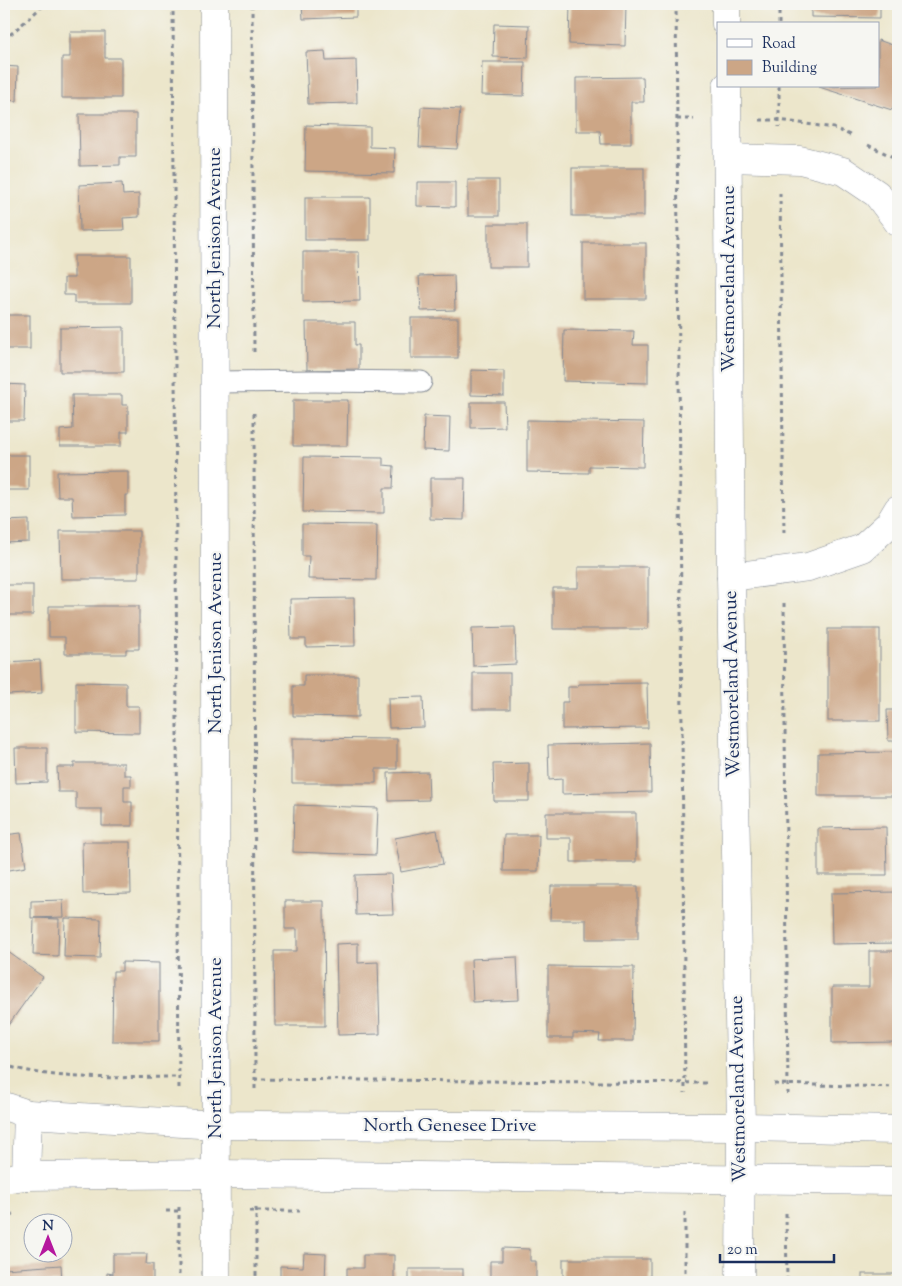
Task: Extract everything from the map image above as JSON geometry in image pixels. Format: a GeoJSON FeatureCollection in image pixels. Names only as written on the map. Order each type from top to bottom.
{"type":"FeatureCollection","features":[{"type":"Feature","properties":{"kind":"street","name":"North Jenison Avenue"},"geometry":{"type":"LineString","coordinates":[[214,4],[216,1282]]}},
{"type":"Feature","properties":{"kind":"street"},"geometry":{"type":"LineString","coordinates":[[726,4],[726,22]]}},
{"type":"Feature","properties":{"kind":"street","name":"Westmoreland Avenue"},"geometry":{"type":"LineString","coordinates":[[727,88],[730,577],[741,1127],[740,1282]]}},
{"type":"Feature","properties":{"kind":"street"},"geometry":{"type":"LineString","coordinates":[[728,158],[800,160],[843,172],[877,194],[898,222]]}},
{"type":"Feature","properties":{"kind":"street"},"geometry":{"type":"LineString","coordinates":[[730,577],[808,567],[862,548],[888,524],[898,509]]}},
{"type":"Feature","properties":{"kind":"street"},"geometry":{"type":"LineString","coordinates":[[16,1110],[15,1177],[216,1174],[898,1181]]}},
{"type":"Feature","properties":{"kind":"street","name":"North Genesee Drive"},"geometry":{"type":"LineString","coordinates":[[16,1110],[217,1125],[741,1127],[898,1130]]}},
{"type":"Feature","properties":{"kind":"lane"},"geometry":{"type":"LineString","coordinates":[[215,382],[421,382]]}},
{"type":"Feature","properties":{"kind":"path"},"geometry":{"type":"LineString","coordinates":[[4,40],[44,4]]}},
{"type":"Feature","properties":{"kind":"path"},"geometry":{"type":"LineString","coordinates":[[174,4],[178,1123]]}},
{"type":"Feature","properties":{"kind":"path"},"geometry":{"type":"LineString","coordinates":[[252,4],[256,1125]]}},
{"type":"Feature","properties":{"kind":"path"},"geometry":{"type":"LineString","coordinates":[[676,4],[684,1083],[686,1127]]}},
{"type":"Feature","properties":{"kind":"path"},"geometry":{"type":"LineString","coordinates":[[779,4],[779,22]]}},
{"type":"Feature","properties":{"kind":"path"},"geometry":{"type":"LineString","coordinates":[[779,88],[787,1128]]}},
{"type":"Feature","properties":{"kind":"path"},"geometry":{"type":"LineString","coordinates":[[4,1066],[75,1077],[740,1083],[898,1087]]}},
{"type":"Feature","properties":{"kind":"path"},"geometry":{"type":"LineString","coordinates":[[179,1175],[179,1282]]}},
{"type":"Feature","properties":{"kind":"path"},"geometry":{"type":"LineString","coordinates":[[256,1175],[256,1282]]}},
{"type":"Feature","properties":{"kind":"path"},"geometry":{"type":"LineString","coordinates":[[684,1178],[685,1282]]}},
{"type":"Feature","properties":{"kind":"path"},"geometry":{"type":"LineString","coordinates":[[785,1180],[787,1282]]}},
{"type":"Feature","properties":{"kind":"building"},"geometry":{"type":"Polygon","coordinates":[[[302,4],[356,4],[356,17],[303,19],[302,4]]]}},
{"type":"Feature","properties":{"kind":"building"},"geometry":{"type":"Polygon","coordinates":[[[570,4],[626,4],[625,46],[569,44],[570,4]]]}},
{"type":"Feature","properties":{"kind":"building"},"geometry":{"type":"Polygon","coordinates":[[[811,4],[880,4],[880,18],[811,17],[811,4]]]}},
{"type":"Feature","properties":{"kind":"building"},"geometry":{"type":"Polygon","coordinates":[[[494,24],[529,25],[528,58],[493,57],[494,24]]]}},
{"type":"Feature","properties":{"kind":"building"},"geometry":{"type":"Polygon","coordinates":[[[70,32],[105,32],[105,58],[121,58],[121,98],[62,98],[62,57],[70,57],[70,32]]]}},
{"type":"Feature","properties":{"kind":"building"},"geometry":{"type":"Polygon","coordinates":[[[880,41],[898,47],[898,93],[892,110],[822,88],[880,88],[880,41]]]}},
{"type":"Feature","properties":{"kind":"building"},"geometry":{"type":"Polygon","coordinates":[[[325,51],[326,61],[356,60],[357,103],[308,104],[306,52],[325,51]]]}},
{"type":"Feature","properties":{"kind":"building"},"geometry":{"type":"Polygon","coordinates":[[[482,62],[525,62],[524,96],[481,95],[482,62]]]}},
{"type":"Feature","properties":{"kind":"building"},"geometry":{"type":"Polygon","coordinates":[[[4,66],[18,67],[17,101],[4,100],[4,66]]]}},
{"type":"Feature","properties":{"kind":"building"},"geometry":{"type":"Polygon","coordinates":[[[643,77],[644,102],[631,102],[631,144],[601,144],[600,131],[576,131],[576,78],[643,77]]]}},
{"type":"Feature","properties":{"kind":"building"},"geometry":{"type":"Polygon","coordinates":[[[421,107],[460,109],[457,149],[419,147],[421,107]]]}},
{"type":"Feature","properties":{"kind":"building"},"geometry":{"type":"Polygon","coordinates":[[[79,114],[136,114],[136,157],[120,157],[120,165],[80,166],[79,114]]]}},
{"type":"Feature","properties":{"kind":"building"},"geometry":{"type":"Polygon","coordinates":[[[306,125],[370,127],[370,147],[395,148],[394,173],[305,171],[306,125]]]}},
{"type":"Feature","properties":{"kind":"building"},"geometry":{"type":"Polygon","coordinates":[[[572,168],[644,168],[644,216],[572,216],[572,168]]]}},
{"type":"Feature","properties":{"kind":"building"},"geometry":{"type":"Polygon","coordinates":[[[468,180],[499,180],[499,216],[468,216],[468,180]]]}},
{"type":"Feature","properties":{"kind":"building"},"geometry":{"type":"Polygon","coordinates":[[[417,182],[455,182],[455,207],[417,206],[417,182]]]}},
{"type":"Feature","properties":{"kind":"building"},"geometry":{"type":"Polygon","coordinates":[[[122,183],[123,195],[139,194],[139,217],[123,218],[124,230],[80,231],[79,185],[122,183]]]}},
{"type":"Feature","properties":{"kind":"building"},"geometry":{"type":"Polygon","coordinates":[[[305,197],[370,197],[370,240],[305,240],[305,197]]]}},
{"type":"Feature","properties":{"kind":"building"},"geometry":{"type":"Polygon","coordinates":[[[488,224],[527,224],[527,267],[488,267],[488,224]]]}},
{"type":"Feature","properties":{"kind":"building"},"geometry":{"type":"Polygon","coordinates":[[[583,243],[646,243],[646,299],[583,299],[583,243]]]}},
{"type":"Feature","properties":{"kind":"building"},"geometry":{"type":"Polygon","coordinates":[[[303,252],[359,252],[360,301],[303,302],[303,252]]]}},
{"type":"Feature","properties":{"kind":"building"},"geometry":{"type":"Polygon","coordinates":[[[74,256],[131,256],[131,303],[74,303],[74,295],[64,295],[64,278],[74,278],[74,256]]]}},
{"type":"Feature","properties":{"kind":"building"},"geometry":{"type":"Polygon","coordinates":[[[454,275],[455,310],[421,311],[419,276],[454,275]]]}},
{"type":"Feature","properties":{"kind":"building"},"geometry":{"type":"Polygon","coordinates":[[[4,315],[30,315],[30,349],[4,349],[4,315]]]}},
{"type":"Feature","properties":{"kind":"building"},"geometry":{"type":"Polygon","coordinates":[[[411,318],[458,318],[458,358],[411,358],[411,318]]]}},
{"type":"Feature","properties":{"kind":"building"},"geometry":{"type":"Polygon","coordinates":[[[306,322],[355,322],[355,345],[359,345],[359,369],[307,370],[306,322]]]}},
{"type":"Feature","properties":{"kind":"building"},"geometry":{"type":"Polygon","coordinates":[[[124,327],[124,372],[60,372],[60,328],[124,327]]]}},
{"type":"Feature","properties":{"kind":"building"},"geometry":{"type":"Polygon","coordinates":[[[564,330],[634,331],[633,345],[648,345],[648,383],[563,381],[564,330]]]}},
{"type":"Feature","properties":{"kind":"building"},"geometry":{"type":"Polygon","coordinates":[[[471,370],[504,371],[504,396],[471,395],[471,370]]]}},
{"type":"Feature","properties":{"kind":"building"},"geometry":{"type":"Polygon","coordinates":[[[4,384],[25,385],[24,421],[4,421],[4,384]]]}},
{"type":"Feature","properties":{"kind":"building"},"geometry":{"type":"Polygon","coordinates":[[[72,395],[122,395],[122,405],[128,405],[128,432],[121,432],[121,446],[60,446],[60,430],[73,429],[72,395]]]}},
{"type":"Feature","properties":{"kind":"building"},"geometry":{"type":"Polygon","coordinates":[[[293,400],[348,400],[347,446],[293,446],[293,400]]]}},
{"type":"Feature","properties":{"kind":"building"},"geometry":{"type":"Polygon","coordinates":[[[471,402],[504,402],[505,427],[471,428],[471,402]]]}},
{"type":"Feature","properties":{"kind":"building"},"geometry":{"type":"Polygon","coordinates":[[[424,416],[450,417],[449,451],[423,450],[424,416]]]}},
{"type":"Feature","properties":{"kind":"building"},"geometry":{"type":"Polygon","coordinates":[[[527,420],[644,422],[643,467],[589,466],[589,473],[527,472],[527,420]]]}},
{"type":"Feature","properties":{"kind":"building"},"geometry":{"type":"Polygon","coordinates":[[[4,455],[29,455],[29,490],[4,490],[4,455]]]}},
{"type":"Feature","properties":{"kind":"building"},"geometry":{"type":"Polygon","coordinates":[[[304,457],[383,458],[383,465],[394,466],[393,488],[384,488],[384,513],[303,512],[304,457]]]}},
{"type":"Feature","properties":{"kind":"building"},"geometry":{"type":"Polygon","coordinates":[[[128,471],[128,495],[125,495],[125,515],[73,516],[72,497],[58,497],[57,472],[128,471]]]}},
{"type":"Feature","properties":{"kind":"building"},"geometry":{"type":"Polygon","coordinates":[[[430,478],[465,478],[464,520],[430,519],[430,478]]]}},
{"type":"Feature","properties":{"kind":"building"},"geometry":{"type":"Polygon","coordinates":[[[29,520],[29,542],[4,543],[4,521],[29,520]]]}},
{"type":"Feature","properties":{"kind":"building"},"geometry":{"type":"Polygon","coordinates":[[[302,524],[377,525],[376,580],[308,579],[309,556],[302,556],[302,524]]]}},
{"type":"Feature","properties":{"kind":"building"},"geometry":{"type":"Polygon","coordinates":[[[60,531],[139,531],[139,579],[61,579],[60,531]]]}},
{"type":"Feature","properties":{"kind":"building"},"geometry":{"type":"Polygon","coordinates":[[[578,567],[648,567],[648,629],[553,629],[553,588],[578,588],[578,567]]]}},
{"type":"Feature","properties":{"kind":"building"},"geometry":{"type":"Polygon","coordinates":[[[4,585],[33,585],[33,615],[4,615],[4,585]]]}},
{"type":"Feature","properties":{"kind":"building"},"geometry":{"type":"Polygon","coordinates":[[[354,598],[355,646],[306,647],[306,639],[291,639],[290,599],[354,598]]]}},
{"type":"Feature","properties":{"kind":"building"},"geometry":{"type":"Polygon","coordinates":[[[49,606],[139,606],[139,649],[126,649],[126,654],[65,654],[65,637],[49,637],[49,606]]]}},
{"type":"Feature","properties":{"kind":"building"},"geometry":{"type":"Polygon","coordinates":[[[515,627],[516,664],[473,666],[472,628],[515,627]]]}},
{"type":"Feature","properties":{"kind":"building"},"geometry":{"type":"Polygon","coordinates":[[[828,629],[880,629],[880,721],[828,721],[828,629]]]}},
{"type":"Feature","properties":{"kind":"building"},"geometry":{"type":"Polygon","coordinates":[[[40,660],[42,693],[8,695],[6,662],[40,660]]]}},
{"type":"Feature","properties":{"kind":"building"},"geometry":{"type":"Polygon","coordinates":[[[473,673],[510,673],[510,709],[473,709],[473,673]]]}},
{"type":"Feature","properties":{"kind":"building"},"geometry":{"type":"Polygon","coordinates":[[[304,675],[358,675],[358,717],[293,716],[293,686],[304,686],[304,675]]]}},
{"type":"Feature","properties":{"kind":"building"},"geometry":{"type":"Polygon","coordinates":[[[76,682],[126,683],[126,706],[139,706],[139,733],[76,732],[76,682]]]}},
{"type":"Feature","properties":{"kind":"building"},"geometry":{"type":"Polygon","coordinates":[[[647,683],[648,728],[562,729],[562,702],[568,702],[568,687],[578,687],[578,684],[647,683]]]}},
{"type":"Feature","properties":{"kind":"building"},"geometry":{"type":"Polygon","coordinates":[[[423,697],[424,727],[389,728],[388,698],[423,697]]]}},
{"type":"Feature","properties":{"kind":"building"},"geometry":{"type":"Polygon","coordinates":[[[887,710],[898,710],[898,741],[888,741],[887,710]]]}},
{"type":"Feature","properties":{"kind":"building"},"geometry":{"type":"Polygon","coordinates":[[[292,738],[397,739],[397,769],[376,769],[376,783],[292,783],[292,738]]]}},
{"type":"Feature","properties":{"kind":"building"},"geometry":{"type":"Polygon","coordinates":[[[650,743],[651,792],[562,794],[562,779],[549,780],[548,745],[650,743]]]}},
{"type":"Feature","properties":{"kind":"building"},"geometry":{"type":"Polygon","coordinates":[[[15,748],[47,748],[47,782],[16,783],[15,748]]]}},
{"type":"Feature","properties":{"kind":"building"},"geometry":{"type":"Polygon","coordinates":[[[898,752],[898,796],[818,796],[818,753],[898,752]]]}},
{"type":"Feature","properties":{"kind":"building"},"geometry":{"type":"Polygon","coordinates":[[[74,763],[124,763],[124,775],[131,775],[131,786],[124,786],[124,802],[132,802],[132,826],[102,826],[102,809],[76,809],[76,792],[58,792],[57,767],[74,767],[74,763]]]}},
{"type":"Feature","properties":{"kind":"building"},"geometry":{"type":"Polygon","coordinates":[[[529,763],[529,801],[494,801],[493,764],[529,763]]]}},
{"type":"Feature","properties":{"kind":"building"},"geometry":{"type":"Polygon","coordinates":[[[428,772],[429,800],[389,801],[388,773],[428,772]]]}},
{"type":"Feature","properties":{"kind":"building"},"geometry":{"type":"Polygon","coordinates":[[[294,805],[378,808],[376,855],[293,852],[294,805]]]}},
{"type":"Feature","properties":{"kind":"building"},"geometry":{"type":"Polygon","coordinates":[[[546,813],[636,813],[636,862],[571,862],[571,838],[546,838],[546,813]]]}},
{"type":"Feature","properties":{"kind":"building"},"geometry":{"type":"Polygon","coordinates":[[[886,827],[887,875],[818,875],[818,828],[886,827]]]}},
{"type":"Feature","properties":{"kind":"building"},"geometry":{"type":"Polygon","coordinates":[[[437,830],[443,864],[401,872],[395,838],[437,830]]]}},
{"type":"Feature","properties":{"kind":"building"},"geometry":{"type":"Polygon","coordinates":[[[21,833],[26,867],[4,871],[4,835],[21,833]]]}},
{"type":"Feature","properties":{"kind":"building"},"geometry":{"type":"Polygon","coordinates":[[[504,835],[539,835],[538,871],[503,871],[504,835]]]}},
{"type":"Feature","properties":{"kind":"building"},"geometry":{"type":"Polygon","coordinates":[[[82,842],[130,842],[131,893],[83,894],[82,842]]]}},
{"type":"Feature","properties":{"kind":"building"},"geometry":{"type":"Polygon","coordinates":[[[391,874],[393,914],[356,915],[355,875],[391,874]]]}},
{"type":"Feature","properties":{"kind":"building"},"geometry":{"type":"Polygon","coordinates":[[[551,886],[638,886],[638,939],[586,939],[586,920],[550,920],[551,886]]]}},
{"type":"Feature","properties":{"kind":"building"},"geometry":{"type":"Polygon","coordinates":[[[898,892],[898,943],[832,944],[831,893],[898,892]]]}},
{"type":"Feature","properties":{"kind":"building"},"geometry":{"type":"Polygon","coordinates":[[[63,900],[64,917],[31,918],[31,901],[63,900]]]}},
{"type":"Feature","properties":{"kind":"building"},"geometry":{"type":"Polygon","coordinates":[[[285,901],[324,901],[325,1026],[275,1026],[274,951],[297,951],[297,929],[285,929],[285,901]]]}},
{"type":"Feature","properties":{"kind":"building"},"geometry":{"type":"Polygon","coordinates":[[[34,918],[59,919],[58,956],[33,955],[34,918]]]}},
{"type":"Feature","properties":{"kind":"building"},"geometry":{"type":"Polygon","coordinates":[[[65,918],[101,919],[100,958],[64,957],[65,918]]]}},
{"type":"Feature","properties":{"kind":"building"},"geometry":{"type":"Polygon","coordinates":[[[358,943],[358,963],[378,962],[380,1034],[338,1035],[336,944],[358,943]]]}},
{"type":"Feature","properties":{"kind":"building"},"geometry":{"type":"Polygon","coordinates":[[[4,949],[43,977],[4,1031],[4,949]]]}},
{"type":"Feature","properties":{"kind":"building"},"geometry":{"type":"Polygon","coordinates":[[[869,951],[898,951],[898,1042],[832,1043],[832,987],[869,987],[869,951]]]}},
{"type":"Feature","properties":{"kind":"building"},"geometry":{"type":"Polygon","coordinates":[[[517,957],[519,1000],[473,1002],[471,959],[517,957]]]}},
{"type":"Feature","properties":{"kind":"building"},"geometry":{"type":"Polygon","coordinates":[[[122,962],[159,963],[159,1041],[112,1041],[113,971],[122,971],[122,962]]]}},
{"type":"Feature","properties":{"kind":"building"},"geometry":{"type":"Polygon","coordinates":[[[548,966],[634,967],[633,1041],[599,1041],[600,1034],[573,1033],[573,1038],[548,1038],[548,966]]]}},
{"type":"Feature","properties":{"kind":"building"},"geometry":{"type":"Polygon","coordinates":[[[502,1248],[530,1249],[530,1261],[536,1261],[536,1282],[490,1282],[490,1261],[502,1261],[502,1248]]]}},
{"type":"Feature","properties":{"kind":"building"},"geometry":{"type":"Polygon","coordinates":[[[304,1253],[326,1254],[325,1282],[280,1282],[280,1266],[303,1267],[304,1253]]]}},
{"type":"Feature","properties":{"kind":"building"},"geometry":{"type":"Polygon","coordinates":[[[113,1254],[147,1254],[146,1264],[153,1264],[153,1282],[107,1282],[107,1273],[113,1274],[113,1254]]]}},
{"type":"Feature","properties":{"kind":"building"},"geometry":{"type":"Polygon","coordinates":[[[363,1255],[394,1255],[394,1282],[347,1282],[347,1268],[363,1268],[363,1255]]]}},
{"type":"Feature","properties":{"kind":"building"},"geometry":{"type":"Polygon","coordinates":[[[563,1259],[650,1259],[650,1282],[563,1282],[563,1259]]]}},
{"type":"Feature","properties":{"kind":"building"},"geometry":{"type":"Polygon","coordinates":[[[61,1265],[62,1282],[4,1282],[4,1269],[61,1265]]]}},
{"type":"Feature","properties":{"kind":"building"},"geometry":{"type":"Polygon","coordinates":[[[409,1269],[463,1269],[463,1282],[409,1282],[409,1269]]]}},
{"type":"Feature","properties":{"kind":"building"},"geometry":{"type":"Polygon","coordinates":[[[862,1274],[898,1274],[898,1282],[862,1282],[862,1274]]]}}]}
